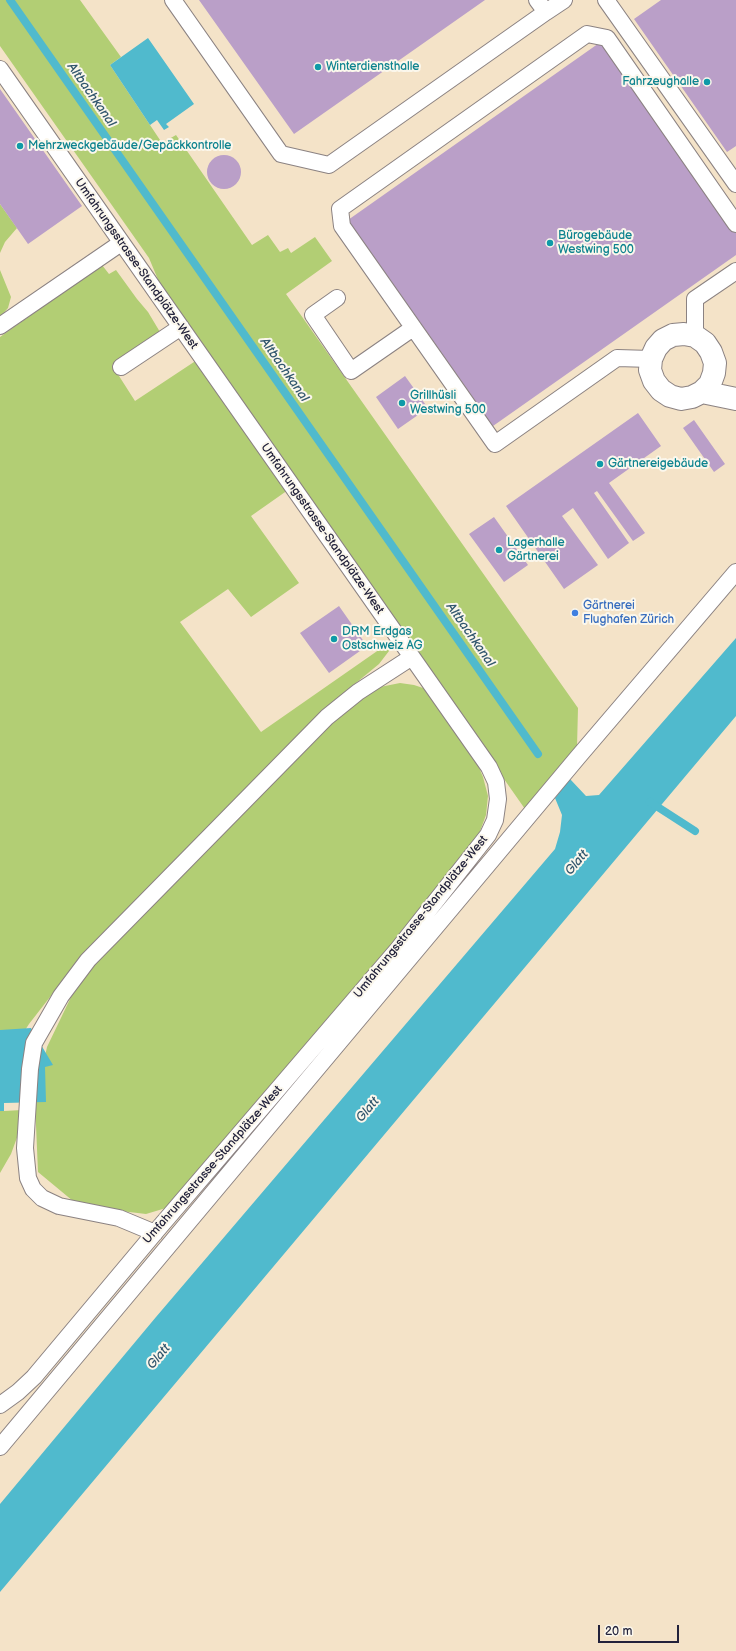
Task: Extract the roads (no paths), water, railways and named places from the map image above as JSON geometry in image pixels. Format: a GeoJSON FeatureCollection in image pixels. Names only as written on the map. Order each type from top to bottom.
{"type":"FeatureCollection","features":[{"type":"Feature","properties":{"kind":"street"},"geometry":{"type":"LineString","coordinates":[[684,334],[695,336],[705,343],[711,352],[714,362],[714,374],[710,384],[702,392],[692,397],[681,399],[670,396],[661,390],[654,381],[650,370],[651,359],[656,348],[668,338],[684,334]]}},
{"type":"Feature","properties":{"kind":"street"},"geometry":{"type":"LineString","coordinates":[[702,392],[736,399]]}},
{"type":"Feature","properties":{"kind":"lane"},"geometry":{"type":"LineString","coordinates":[[173,0],[281,154],[329,165],[542,6],[564,0]]}},
{"type":"Feature","properties":{"kind":"lane"},"geometry":{"type":"LineString","coordinates":[[606,0],[736,184]]}},
{"type":"Feature","properties":{"kind":"lane"},"geometry":{"type":"LineString","coordinates":[[651,359],[617,358],[495,444],[342,226],[340,208],[587,34],[606,38],[736,224]]}},
{"type":"Feature","properties":{"kind":"lane","name":"Umfahrungsstrasse-Standplätze-West"},"geometry":{"type":"LineString","coordinates":[[0,68],[493,774],[498,799],[497,811],[492,828],[398,948],[29,1382],[13,1397],[0,1405]]}},
{"type":"Feature","properties":{"kind":"lane"},"geometry":{"type":"LineString","coordinates":[[0,326],[121,243]]}},
{"type":"Feature","properties":{"kind":"lane"},"geometry":{"type":"LineString","coordinates":[[695,336],[695,298],[736,271]]}},
{"type":"Feature","properties":{"kind":"lane"},"geometry":{"type":"LineString","coordinates":[[337,298],[313,315],[351,371],[414,328]]}},
{"type":"Feature","properties":{"kind":"lane"},"geometry":{"type":"LineString","coordinates":[[121,367],[181,327]]}},
{"type":"Feature","properties":{"kind":"lane"},"geometry":{"type":"LineString","coordinates":[[0,1447],[578,757],[736,572]]}},
{"type":"Feature","properties":{"kind":"lane"},"geometry":{"type":"LineString","coordinates":[[155,1233],[119,1218],[59,1206],[42,1198],[33,1189],[28,1178],[25,1148],[30,1069],[34,1042],[61,996],[88,960],[327,716],[358,692],[412,657]]}},
{"type":"Feature","properties":{"kind":"water"},"geometry":{"type":"Polygon","coordinates":[[[148,38],[194,104],[166,124],[169,127],[164,130],[157,120],[150,125],[110,65],[148,38]]]}},
{"type":"Feature","properties":{"kind":"water","name":"Glatt"},"geometry":{"type":"Polygon","coordinates":[[[736,638],[736,716],[0,1592],[0,1504],[156,1317],[555,849],[560,832],[562,815],[555,798],[570,779],[586,796],[599,795],[736,638]]]}},
{"type":"Feature","properties":{"kind":"water"},"geometry":{"type":"Polygon","coordinates":[[[31,1028],[53,1065],[45,1067],[46,1102],[4,1103],[4,1111],[0,1111],[0,1030],[31,1028]]]}},
{"type":"Feature","properties":{"kind":"waterway","name":"Altbachkanal"},"geometry":{"type":"LineString","coordinates":[[10,0],[538,754]]}},
{"type":"Feature","properties":{"kind":"waterway"},"geometry":{"type":"LineString","coordinates":[[650,802],[695,831]]}},
{"type":"Feature","properties":{"kind":"place","name":"Winterdiensthalle"},"geometry":{"type":"Point","coordinates":[318,67]}},
{"type":"Feature","properties":{"kind":"place","name":"Fahrzeughalle"},"geometry":{"type":"Point","coordinates":[707,82]}},
{"type":"Feature","properties":{"kind":"place","name":"Mehrzweckgebäude/Gepäckkontrolle"},"geometry":{"type":"Point","coordinates":[20,146]}},
{"type":"Feature","properties":{"kind":"place","name":"Bürogebäude Westwing 500"},"geometry":{"type":"Point","coordinates":[550,243]}},
{"type":"Feature","properties":{"kind":"place","name":"Grillhüsli Westwing 500"},"geometry":{"type":"Point","coordinates":[402,403]}},
{"type":"Feature","properties":{"kind":"place","name":"Gärtnereigebäude"},"geometry":{"type":"Point","coordinates":[600,464]}},
{"type":"Feature","properties":{"kind":"place","name":"Lagerhalle Gärtnerei"},"geometry":{"type":"Point","coordinates":[499,550]}},
{"type":"Feature","properties":{"kind":"place","name":"Gärtnerei Flughafen Zürich"},"geometry":{"type":"Point","coordinates":[575,613]}},
{"type":"Feature","properties":{"kind":"place","name":"DRM Erdgas Ostschweiz AG"},"geometry":{"type":"Point","coordinates":[334,639]}}]}
